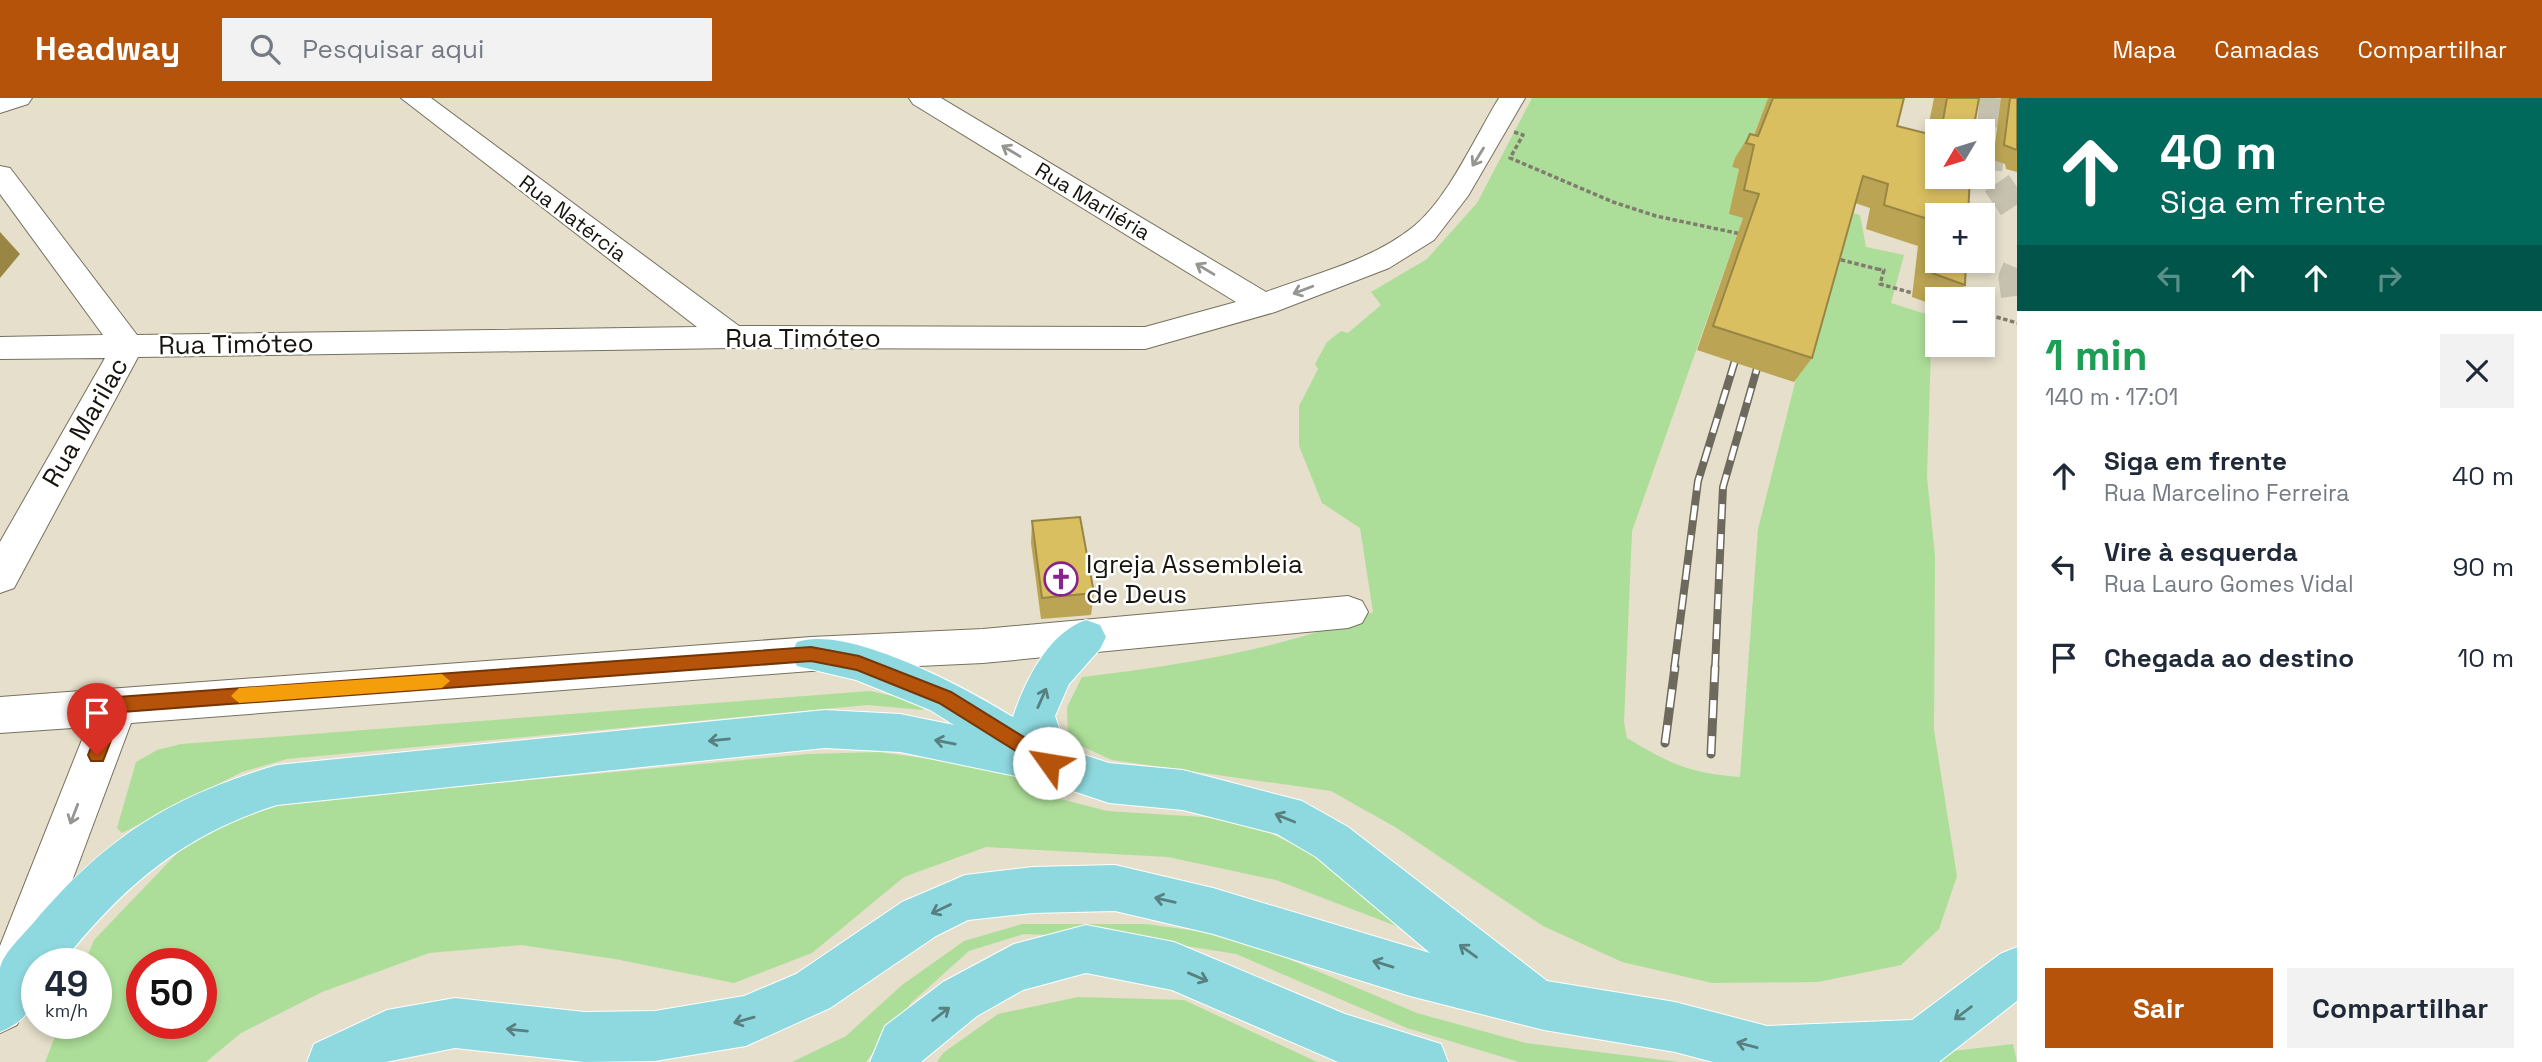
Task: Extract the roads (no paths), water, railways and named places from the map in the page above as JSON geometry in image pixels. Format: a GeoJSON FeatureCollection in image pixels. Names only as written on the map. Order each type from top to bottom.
{"type":"FeatureCollection","features":[{"type":"Feature","properties":{"kind":"main road"},"geometry":{"type":"LineString","coordinates":[[1049,763],[1034,716],[1053,673],[1086,637]]}},
{"type":"Feature","properties":{"kind":"main road"},"geometry":{"type":"LineString","coordinates":[[811,654],[859,663],[945,697],[1049,763]]}},
{"type":"Feature","properties":{"kind":"main road"},"geometry":{"type":"LineString","coordinates":[[0,1007],[45,943],[128,856],[164,832],[221,802],[277,785],[825,729],[900,733],[1049,763],[1109,783],[1183,790],[1286,817],[1332,842],[1439,930],[1544,1005]]}},
{"type":"Feature","properties":{"kind":"main road"},"geometry":{"type":"LineString","coordinates":[[332,1062],[387,1035],[455,1023],[598,1050],[655,1036],[746,1021],[813,991],[919,919],[965,898],[1032,890],[1115,888],[1213,911],[1410,972],[1544,1005],[1675,1027],[1767,1051],[1920,1045],[2017,971]]}},
{"type":"Feature","properties":{"kind":"main road"},"geometry":{"type":"LineString","coordinates":[[895,1062],[903,1044],[971,993],[1014,968],[1086,949],[1174,966],[1343,1039],[1423,1062]]}},
{"type":"Feature","properties":{"kind":"street"},"geometry":{"type":"LineString","coordinates":[[0,105],[19,98]]}},
{"type":"Feature","properties":{"kind":"street","name":"Rua Natércia"},"geometry":{"type":"LineString","coordinates":[[414,98],[732,337]]}},
{"type":"Feature","properties":{"kind":"street","name":"Rua Marliéria"},"geometry":{"type":"LineString","coordinates":[[922,98],[1264,305]]}},
{"type":"Feature","properties":{"kind":"street"},"geometry":{"type":"LineString","coordinates":[[948,112],[973,98]]}},
{"type":"Feature","properties":{"kind":"street","name":"Rua Timóteo"},"geometry":{"type":"LineString","coordinates":[[0,348],[732,337],[1145,338],[1264,305],[1378,261],[1424,233],[1454,197],[1512,98]]}},
{"type":"Feature","properties":{"kind":"street","name":"Rua Marilac"},"geometry":{"type":"LineString","coordinates":[[0,174],[128,346],[0,577]]}},
{"type":"Feature","properties":{"kind":"street"},"geometry":{"type":"LineString","coordinates":[[0,715],[811,654],[982,646],[1348,612]]}},
{"type":"Feature","properties":{"kind":"street"},"geometry":{"type":"LineString","coordinates":[[0,1007],[117,705]]}},
{"type":"Feature","properties":{"kind":"tunnel"},"geometry":{"type":"LineString","coordinates":[[1994,98],[1988,170],[2017,213]]}},
{"type":"Feature","properties":{"kind":"tunnel"},"geometry":{"type":"LineString","coordinates":[[2017,268],[2013,278],[2017,306]]}},
{"type":"Feature","properties":{"kind":"railway"},"geometry":{"type":"LineString","coordinates":[[1738,352],[1740,345]]}},
{"type":"Feature","properties":{"kind":"railway"},"geometry":{"type":"LineString","coordinates":[[1674,669],[1698,481],[1738,351]]}},
{"type":"Feature","properties":{"kind":"railway"},"geometry":{"type":"LineString","coordinates":[[1715,669],[1723,487],[1762,351]]}},
{"type":"Feature","properties":{"kind":"railway"},"geometry":{"type":"LineString","coordinates":[[1665,743],[1675,667]]}},
{"type":"Feature","properties":{"kind":"railway"},"geometry":{"type":"LineString","coordinates":[[1711,754],[1715,667]]}},
{"type":"Feature","properties":{"kind":"place","name":"Igreja Assembleia de Deus"},"geometry":{"type":"Point","coordinates":[1061,579]}}]}
